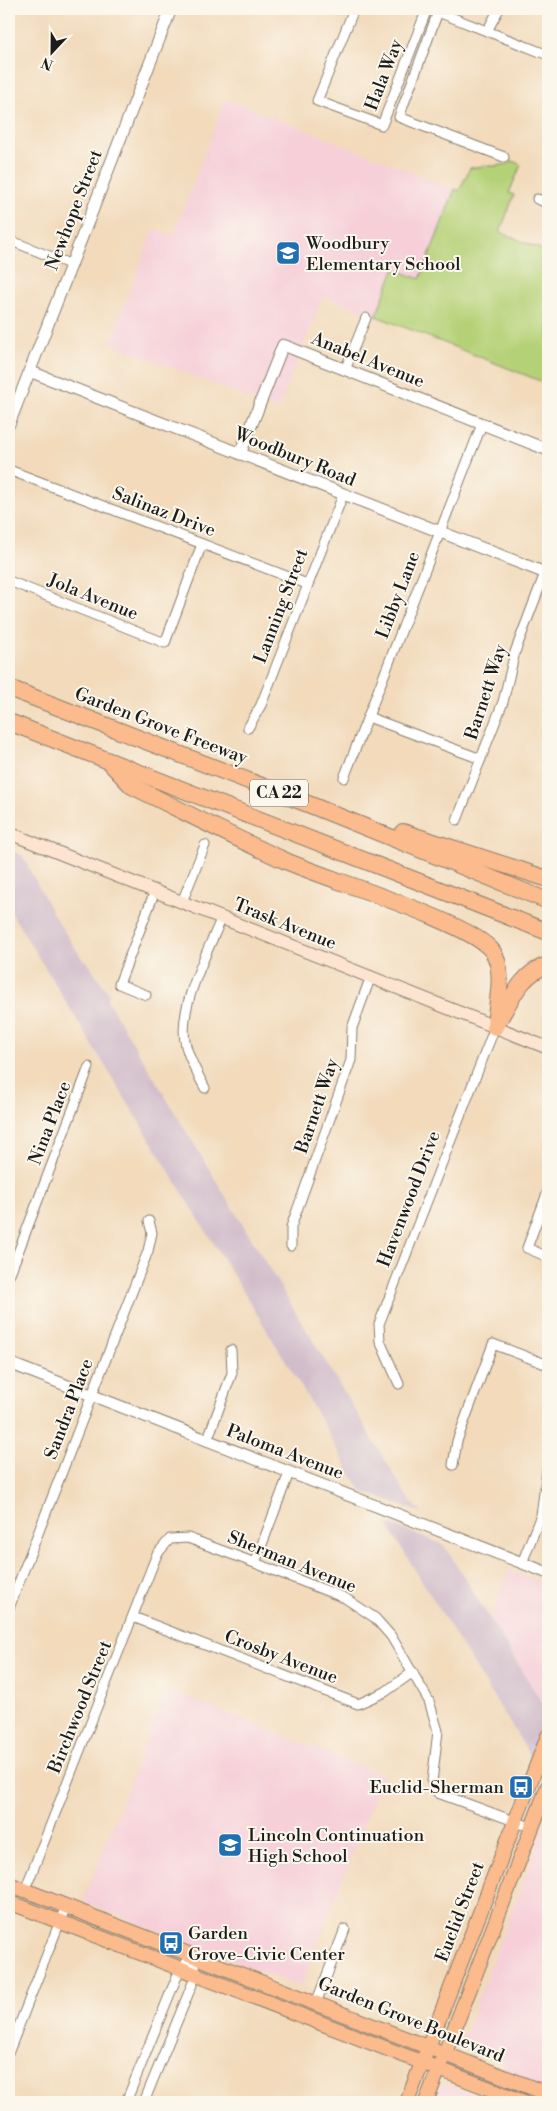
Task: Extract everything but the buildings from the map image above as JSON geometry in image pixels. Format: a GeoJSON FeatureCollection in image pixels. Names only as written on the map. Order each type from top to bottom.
{"type":"FeatureCollection","features":[{"type":"Feature","properties":{"kind":"highway","name":"Garden Grove Freeway"},"geometry":{"type":"LineString","coordinates":[[9,688],[308,804],[548,901]]}},
{"type":"Feature","properties":{"kind":"highway","name":"CA 22"},"geometry":{"type":"LineString","coordinates":[[9,722],[548,932]]}},
{"type":"Feature","properties":{"kind":"highway"},"geometry":{"type":"LineString","coordinates":[[110,762],[132,786],[219,830],[287,862],[401,905],[481,940],[494,953],[500,968],[494,1027]]}},
{"type":"Feature","properties":{"kind":"highway"},"geometry":{"type":"LineString","coordinates":[[308,804],[471,853],[548,879]]}},
{"type":"Feature","properties":{"kind":"highway"},"geometry":{"type":"LineString","coordinates":[[494,1027],[520,984],[532,974],[548,965]]}},
{"type":"Feature","properties":{"kind":"main road","name":"Trask Avenue"},"geometry":{"type":"LineString","coordinates":[[9,834],[371,976],[548,1048]]}},
{"type":"Feature","properties":{"kind":"main road","name":"Euclid Street"},"geometry":{"type":"LineString","coordinates":[[406,2102],[548,1736]]}},
{"type":"Feature","properties":{"kind":"main road"},"geometry":{"type":"LineString","coordinates":[[426,2102],[548,1786]]}},
{"type":"Feature","properties":{"kind":"main road","name":"Garden Grove Boulevard"},"geometry":{"type":"LineString","coordinates":[[9,1884],[316,2002],[445,2054],[547,2089]]}},
{"type":"Feature","properties":{"kind":"main road","name":"Garden Grove Boulevard"},"geometry":{"type":"LineString","coordinates":[[9,1902],[524,2102]]}},
{"type":"Feature","properties":{"kind":"street","name":"Newhope Street"},"geometry":{"type":"LineString","coordinates":[[9,424],[171,9]]}},
{"type":"Feature","properties":{"kind":"street","name":"Hala Way"},"geometry":{"type":"LineString","coordinates":[[354,9],[317,101],[382,126],[427,9]]}},
{"type":"Feature","properties":{"kind":"street"},"geometry":{"type":"LineString","coordinates":[[487,31],[499,9]]}},
{"type":"Feature","properties":{"kind":"street"},"geometry":{"type":"LineString","coordinates":[[504,157],[399,117],[438,12],[548,55]]}},
{"type":"Feature","properties":{"kind":"street"},"geometry":{"type":"LineString","coordinates":[[537,199],[548,203]]}},
{"type":"Feature","properties":{"kind":"street"},"geometry":{"type":"LineString","coordinates":[[9,240],[72,265]]}},
{"type":"Feature","properties":{"kind":"street"},"geometry":{"type":"LineString","coordinates":[[345,370],[366,318]]}},
{"type":"Feature","properties":{"kind":"street","name":"Anabel Avenue"},"geometry":{"type":"LineString","coordinates":[[240,454],[283,345],[548,450]]}},
{"type":"Feature","properties":{"kind":"street","name":"Woodbury Road"},"geometry":{"type":"LineString","coordinates":[[29,371],[546,574]]}},
{"type":"Feature","properties":{"kind":"street","name":"Libby Lane"},"geometry":{"type":"LineString","coordinates":[[344,778],[482,424]]}},
{"type":"Feature","properties":{"kind":"street","name":"Salinaz Drive"},"geometry":{"type":"LineString","coordinates":[[9,470],[307,584]]}},
{"type":"Feature","properties":{"kind":"street","name":"Lanning Street"},"geometry":{"type":"LineString","coordinates":[[248,728],[260,705],[343,495]]}},
{"type":"Feature","properties":{"kind":"street","name":"Jola Avenue"},"geometry":{"type":"LineString","coordinates":[[9,581],[165,643],[202,544]]}},
{"type":"Feature","properties":{"kind":"street","name":"Barnett Way"},"geometry":{"type":"LineString","coordinates":[[456,820],[504,702],[515,652],[546,574]]}},
{"type":"Feature","properties":{"kind":"street"},"geometry":{"type":"LineString","coordinates":[[368,717],[481,759]]}},
{"type":"Feature","properties":{"kind":"street"},"geometry":{"type":"LineString","coordinates":[[182,902],[205,845]]}},
{"type":"Feature","properties":{"kind":"street"},"geometry":{"type":"LineString","coordinates":[[146,994],[119,984],[155,891]]}},
{"type":"Feature","properties":{"kind":"street"},"geometry":{"type":"LineString","coordinates":[[205,1088],[185,1045],[185,1019],[192,992],[222,917]]}},
{"type":"Feature","properties":{"kind":"street","name":"Barnett Way"},"geometry":{"type":"LineString","coordinates":[[291,1246],[291,1227],[351,1060],[352,1028],[371,976]]}},
{"type":"Feature","properties":{"kind":"street","name":"Havenwood Drive"},"geometry":{"type":"LineString","coordinates":[[399,1384],[380,1341],[379,1324],[494,1027]]}},
{"type":"Feature","properties":{"kind":"street","name":"Nina Place"},"geometry":{"type":"LineString","coordinates":[[9,1276],[88,1067]]}},
{"type":"Feature","properties":{"kind":"street"},"geometry":{"type":"LineString","coordinates":[[548,1191],[527,1248],[548,1257]]}},
{"type":"Feature","properties":{"kind":"street","name":"Sandra Place"},"geometry":{"type":"LineString","coordinates":[[9,1608],[148,1251],[152,1233],[149,1221]]}},
{"type":"Feature","properties":{"kind":"street"},"geometry":{"type":"LineString","coordinates":[[453,1465],[457,1441],[492,1344],[548,1365]]}},
{"type":"Feature","properties":{"kind":"street"},"geometry":{"type":"LineString","coordinates":[[207,1441],[232,1373],[231,1350]]}},
{"type":"Feature","properties":{"kind":"street","name":"Paloma Avenue"},"geometry":{"type":"LineString","coordinates":[[9,1364],[548,1574]]}},
{"type":"Feature","properties":{"kind":"street"},"geometry":{"type":"LineString","coordinates":[[522,1563],[542,1509],[548,1463]]}},
{"type":"Feature","properties":{"kind":"street"},"geometry":{"type":"LineString","coordinates":[[255,1563],[289,1472]]}},
{"type":"Feature","properties":{"kind":"street","name":"Sherman Avenue"},"geometry":{"type":"LineString","coordinates":[[170,1539],[188,1538],[255,1563],[345,1598],[368,1613],[391,1636],[429,1701],[438,1731],[432,1782],[438,1793],[533,1828]]}},
{"type":"Feature","properties":{"kind":"street","name":"Birchwood Street"},"geometry":{"type":"LineString","coordinates":[[25,1890],[157,1554],[170,1539]]}},
{"type":"Feature","properties":{"kind":"street","name":"Crosby Avenue"},"geometry":{"type":"LineString","coordinates":[[133,1617],[358,1704],[386,1692],[413,1672]]}},
{"type":"Feature","properties":{"kind":"street"},"geometry":{"type":"LineString","coordinates":[[9,2051],[66,1906]]}},
{"type":"Feature","properties":{"kind":"street"},"geometry":{"type":"LineString","coordinates":[[316,2002],[345,1929]]}},
{"type":"Feature","properties":{"kind":"street"},"geometry":{"type":"LineString","coordinates":[[126,2102],[180,1968],[194,1955]]}},
{"type":"Feature","properties":{"kind":"street"},"geometry":{"type":"LineString","coordinates":[[144,2102],[196,1975],[194,1955]]}},
{"type":"Feature","properties":{"kind":"shaded area","name":"Woodbury Elementary School"},"geometry":{"type":"Polygon","coordinates":[[[226,99],[455,189],[420,279],[394,269],[376,316],[323,296],[278,410],[110,343],[154,229],[173,236],[226,99]]]}},
{"type":"Feature","properties":{"kind":"shaded area"},"geometry":{"type":"Polygon","coordinates":[[[9,850],[22,855],[53,914],[83,960],[86,960],[109,994],[107,1000],[408,1498],[422,1513],[361,1491],[301,1386],[9,909],[9,850]]]}},
{"type":"Feature","properties":{"kind":"shaded area"},"geometry":{"type":"Polygon","coordinates":[[[386,1523],[444,1545],[547,1711],[531,1757],[386,1523]]]}},
{"type":"Feature","properties":{"kind":"shaded area"},"geometry":{"type":"Polygon","coordinates":[[[509,1570],[548,1585],[547,1711],[490,1619],[509,1570]]]}},
{"type":"Feature","properties":{"kind":"shaded area","name":"Lincoln Continuation High School"},"geometry":{"type":"Polygon","coordinates":[[[166,1689],[383,1775],[301,1987],[83,1902],[166,1689]]]}},
{"type":"Feature","properties":{"kind":"shaded area"},"geometry":{"type":"Polygon","coordinates":[[[548,1816],[548,2102],[509,2102],[503,2062],[469,2048],[464,2036],[548,1816]]]}},
{"type":"Feature","properties":{"kind":"shaded area"},"geometry":{"type":"Polygon","coordinates":[[[443,2083],[495,2102],[435,2102],[443,2083]]]}},
{"type":"Feature","properties":{"kind":"green space"},"geometry":{"type":"Polygon","coordinates":[[[513,161],[521,165],[509,193],[514,195],[500,232],[548,252],[548,384],[376,316],[394,269],[420,279],[455,189],[459,191],[470,168],[498,166],[513,161]]]}},
{"type":"Feature","properties":{"kind":"place","name":"Woodbury Elementary School"},"geometry":{"type":"Point","coordinates":[288,253]}},
{"type":"Feature","properties":{"kind":"place","name":"Euclid-Sherman"},"geometry":{"type":"Point","coordinates":[521,1787]}},
{"type":"Feature","properties":{"kind":"place","name":"Lincoln Continuation High School"},"geometry":{"type":"Point","coordinates":[230,1845]}},
{"type":"Feature","properties":{"kind":"place","name":"Garden Grove-Civic Center"},"geometry":{"type":"Point","coordinates":[171,1943]}}]}
